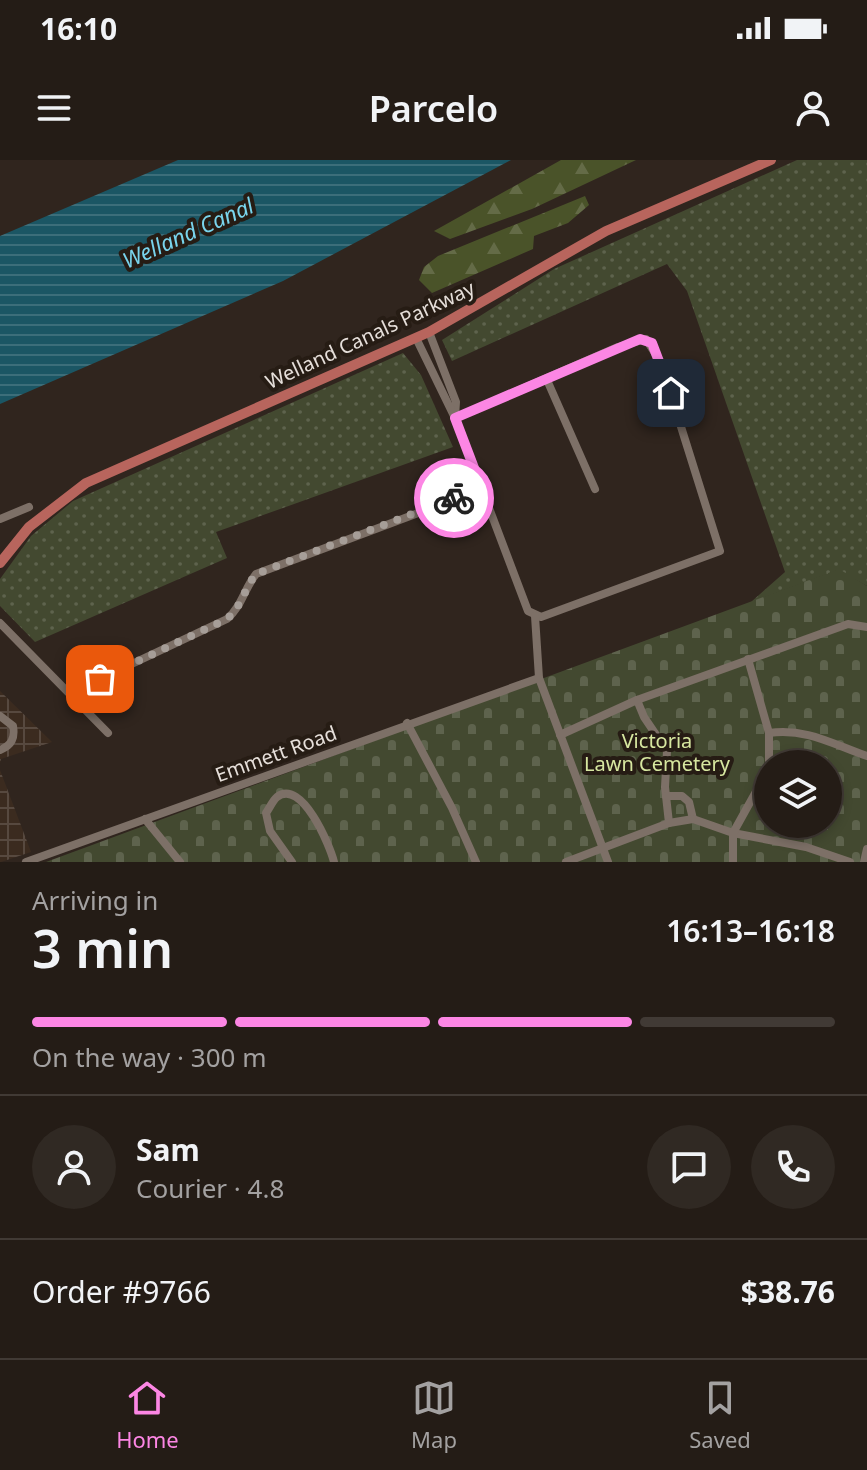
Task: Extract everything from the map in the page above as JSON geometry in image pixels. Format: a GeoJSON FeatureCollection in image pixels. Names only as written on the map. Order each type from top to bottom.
{"type":"FeatureCollection","features":[{"type":"Feature","properties":{"kind":"main road","name":"Welland Canals Parkway"},"geometry":{"type":"LineString","coordinates":[[0,563],[29,527],[86,483],[429,332],[606,231],[771,160]]}},
{"type":"Feature","properties":{"kind":"street"},"geometry":{"type":"LineString","coordinates":[[429,332],[456,402],[455,418]]}},
{"type":"Feature","properties":{"kind":"street"},"geometry":{"type":"LineString","coordinates":[[416,338],[455,418],[524,605],[535,616],[539,678],[608,862]]}},
{"type":"Feature","properties":{"kind":"street"},"geometry":{"type":"LineString","coordinates":[[455,418],[634,341],[646,339],[652,343],[720,544],[716,555],[535,616]]}},
{"type":"Feature","properties":{"kind":"street"},"geometry":{"type":"LineString","coordinates":[[547,380],[595,489]]}},
{"type":"Feature","properties":{"kind":"street"},"geometry":{"type":"LineString","coordinates":[[78,702],[100,679],[227,619],[239,608],[243,590],[256,574],[482,489]]}},
{"type":"Feature","properties":{"kind":"street"},"geometry":{"type":"LineString","coordinates":[[0,519],[29,507]]}},
{"type":"Feature","properties":{"kind":"street"},"geometry":{"type":"LineString","coordinates":[[0,623],[108,733]]}},
{"type":"Feature","properties":{"kind":"street"},"geometry":{"type":"LineString","coordinates":[[560,735],[637,700],[748,659],[848,624],[867,627]]}},
{"type":"Feature","properties":{"kind":"street"},"geometry":{"type":"LineString","coordinates":[[748,659],[769,733],[769,750]]}},
{"type":"Feature","properties":{"kind":"street","name":"Emmett Road"},"geometry":{"type":"LineString","coordinates":[[26,862],[539,678]]}},
{"type":"Feature","properties":{"kind":"street"},"geometry":{"type":"LineString","coordinates":[[637,700],[644,717],[667,751],[669,823]]}},
{"type":"Feature","properties":{"kind":"street"},"geometry":{"type":"LineString","coordinates":[[0,716],[13,726],[14,735],[9,746],[0,750]]}},
{"type":"Feature","properties":{"kind":"street"},"geometry":{"type":"LineString","coordinates":[[407,723],[452,808],[476,862]]}},
{"type":"Feature","properties":{"kind":"street"},"geometry":{"type":"LineString","coordinates":[[769,733],[792,730],[820,736],[867,756]]}},
{"type":"Feature","properties":{"kind":"street"},"geometry":{"type":"LineString","coordinates":[[292,862],[270,831],[266,813],[277,797],[283,795],[295,797],[307,806],[329,845],[334,862]]}},
{"type":"Feature","properties":{"kind":"street"},"geometry":{"type":"LineString","coordinates":[[733,862],[733,833],[754,795]]}},
{"type":"Feature","properties":{"kind":"street"},"geometry":{"type":"LineString","coordinates":[[666,796],[682,796],[689,802],[693,819]]}},
{"type":"Feature","properties":{"kind":"street"},"geometry":{"type":"LineString","coordinates":[[145,819],[180,862]]}},
{"type":"Feature","properties":{"kind":"street"},"geometry":{"type":"LineString","coordinates":[[566,862],[669,823],[693,819],[733,833],[806,847],[850,862]]}},
{"type":"Feature","properties":{"kind":"street"},"geometry":{"type":"LineString","coordinates":[[864,862],[867,849]]}},
{"type":"Feature","properties":{"kind":"shaded area"},"geometry":{"type":"Polygon","coordinates":[[[0,691],[52,742],[1,759],[0,763],[0,691]]]}},
{"type":"Feature","properties":{"kind":"shaded area"},"geometry":{"type":"Polygon","coordinates":[[[0,770],[31,852],[1,862],[0,862],[0,770]]]}},
{"type":"Feature","properties":{"kind":"green space"},"geometry":{"type":"Polygon","coordinates":[[[561,160],[636,160],[532,209],[450,239],[434,231],[561,160]]]}},
{"type":"Feature","properties":{"kind":"green space"},"geometry":{"type":"Polygon","coordinates":[[[797,160],[867,160],[867,586],[838,570],[751,602],[785,572],[687,291],[667,264],[452,361],[442,340],[554,269],[797,160]]]}},
{"type":"Feature","properties":{"kind":"green space"},"geometry":{"type":"Polygon","coordinates":[[[585,196],[589,205],[568,223],[534,236],[533,249],[432,293],[419,280],[424,267],[438,256],[585,196]]]}},
{"type":"Feature","properties":{"kind":"green space"},"geometry":{"type":"Polygon","coordinates":[[[403,353],[421,375],[453,447],[216,532],[227,558],[35,642],[0,606],[0,579],[31,536],[73,501],[403,353]]]}},
{"type":"Feature","properties":{"kind":"green space","name":"Victoria Lawn Cemetery"},"geometry":{"type":"Polygon","coordinates":[[[839,569],[867,586],[867,862],[46,862],[839,569]]]}},
{"type":"Feature","properties":{"kind":"water","name":"Welland Canal"},"geometry":{"type":"Polygon","coordinates":[[[178,160],[511,160],[283,281],[0,404],[0,236],[178,160]]]}},
{"type":"Feature","properties":{"kind":"way so far"},"geometry":{"type":"LineString","coordinates":[[100,679],[227,619],[239,608],[243,590],[256,574],[454,498]]}},
{"type":"Feature","properties":{"kind":"route"},"geometry":{"type":"LineString","coordinates":[[454,498],[482,489],[455,418],[640,339],[652,343],[671,393]]}}]}
